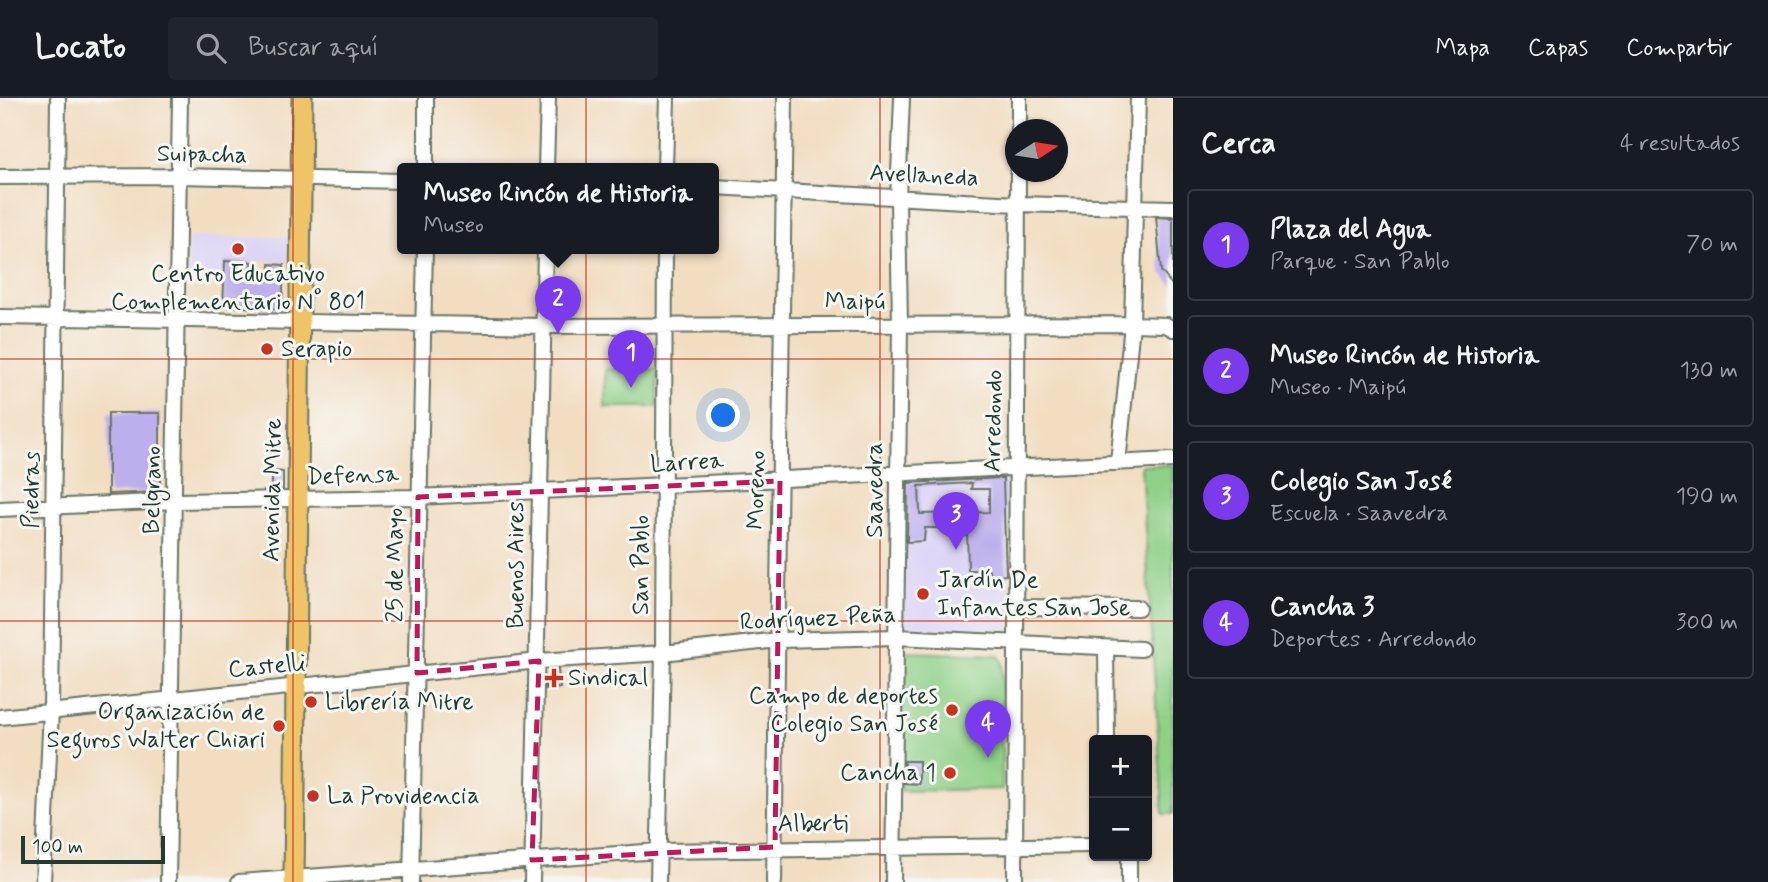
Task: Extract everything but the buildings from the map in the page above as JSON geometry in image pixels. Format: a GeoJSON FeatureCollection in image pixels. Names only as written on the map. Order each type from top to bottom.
{"type":"FeatureCollection","features":[{"type":"Feature","properties":{"kind":"main road","name":"Avenida Mitre"},"geometry":{"type":"LineString","coordinates":[[294,880],[302,98]]}},
{"type":"Feature","properties":{"kind":"street","name":"Piedras"},"geometry":{"type":"LineString","coordinates":[[43,882],[51,710],[58,98]]}},
{"type":"Feature","properties":{"kind":"street","name":"Belgrano"},"geometry":{"type":"LineString","coordinates":[[168,882],[176,501],[180,98]]}},
{"type":"Feature","properties":{"kind":"street"},"geometry":{"type":"LineString","coordinates":[[426,98],[426,163]]}},
{"type":"Feature","properties":{"kind":"street"},"geometry":{"type":"LineString","coordinates":[[546,163],[548,98]]}},
{"type":"Feature","properties":{"kind":"street"},"geometry":{"type":"LineString","coordinates":[[665,163],[667,98]]}},
{"type":"Feature","properties":{"kind":"street","name":"Moreno"},"geometry":{"type":"LineString","coordinates":[[774,882],[785,98]]}},
{"type":"Feature","properties":{"kind":"street","name":"Saavedra"},"geometry":{"type":"LineString","coordinates":[[893,882],[900,324],[898,198],[902,98]]}},
{"type":"Feature","properties":{"kind":"street"},"geometry":{"type":"LineString","coordinates":[[1018,119],[1019,98]]}},
{"type":"Feature","properties":{"kind":"street"},"geometry":{"type":"LineString","coordinates":[[1118,463],[1132,324],[1138,98]]}},
{"type":"Feature","properties":{"kind":"street","name":"Suipacha"},"geometry":{"type":"LineString","coordinates":[[0,177],[179,176],[397,181]]}},
{"type":"Feature","properties":{"kind":"street","name":"Arredondo"},"geometry":{"type":"LineString","coordinates":[[1015,882],[1018,182]]}},
{"type":"Feature","properties":{"kind":"street","name":"Avellaneda"},"geometry":{"type":"LineString","coordinates":[[719,187],[1017,204],[1173,208]]}},
{"type":"Feature","properties":{"kind":"street","name":"25 de Mayo"},"geometry":{"type":"LineString","coordinates":[[411,876],[425,254]]}},
{"type":"Feature","properties":{"kind":"street","name":"Buenos Aires"},"geometry":{"type":"LineString","coordinates":[[532,882],[539,661],[539,492],[545,254]]}},
{"type":"Feature","properties":{"kind":"street","name":"San Pablo"},"geometry":{"type":"LineString","coordinates":[[658,882],[663,653],[665,254]]}},
{"type":"Feature","properties":{"kind":"street","name":"Maipú"},"geometry":{"type":"LineString","coordinates":[[0,317],[544,326],[1132,324],[1169,327]]}},
{"type":"Feature","properties":{"kind":"street","name":"Larrea"},"geometry":{"type":"LineString","coordinates":[[539,492],[780,481],[898,471],[1173,460]]}},
{"type":"Feature","properties":{"kind":"street","name":"Defensa"},"geometry":{"type":"LineString","coordinates":[[0,509],[176,501],[296,501],[539,492]]}},
{"type":"Feature","properties":{"kind":"street"},"geometry":{"type":"LineString","coordinates":[[1016,607],[1138,608]]}},
{"type":"Feature","properties":{"kind":"street","name":"Rodríguez Peña"},"geometry":{"type":"LineString","coordinates":[[539,661],[663,653],[778,640],[897,637],[1141,649]]}},
{"type":"Feature","properties":{"kind":"street"},"geometry":{"type":"LineString","coordinates":[[1106,648],[1107,735]]}},
{"type":"Feature","properties":{"kind":"street","name":"Castelli"},"geometry":{"type":"LineString","coordinates":[[0,717],[539,661]]}},
{"type":"Feature","properties":{"kind":"street","name":"Alberti"},"geometry":{"type":"LineString","coordinates":[[239,882],[411,876],[532,860],[658,850],[1089,845]]}},
{"type":"Feature","properties":{"kind":"street"},"geometry":{"type":"LineString","coordinates":[[1129,861],[1129,882]]}},
{"type":"Feature","properties":{"kind":"highlighted area"},"geometry":{"type":"Polygon","coordinates":[[[780,481],[775,847],[532,860],[539,661],[417,673],[418,497],[780,481]]]}},
{"type":"Feature","properties":{"kind":"shaded area","name":"Centro Educativo Complementario N° 801"},"geometry":{"type":"Polygon","coordinates":[[[188,237],[289,237],[289,261],[226,261],[228,275],[187,275],[188,237]]]}},
{"type":"Feature","properties":{"kind":"shaded area"},"geometry":{"type":"Polygon","coordinates":[[[1008,467],[1010,630],[901,627],[903,472],[1008,467]]]}},
{"type":"Feature","properties":{"kind":"green space"},"geometry":{"type":"Polygon","coordinates":[[[605,369],[658,369],[657,407],[605,407],[605,369]]]}},
{"type":"Feature","properties":{"kind":"green space"},"geometry":{"type":"Polygon","coordinates":[[[1141,465],[1173,465],[1173,814],[1163,814],[1141,465]]]}},
{"type":"Feature","properties":{"kind":"green space","name":"Campo de deportes Colegio San José"},"geometry":{"type":"Polygon","coordinates":[[[905,652],[998,655],[1002,661],[1002,789],[901,791],[902,655],[905,652]]]}},
{"type":"Feature","properties":{"kind":"place","name":"Centro Educativo Complementario N° 801"},"geometry":{"type":"Point","coordinates":[238,249]}},
{"type":"Feature","properties":{"kind":"place","name":"Museo Rincón de Historia"},"geometry":{"type":"Point","coordinates":[558,334]}},
{"type":"Feature","properties":{"kind":"place","name":"Serapio"},"geometry":{"type":"Point","coordinates":[267,349]}},
{"type":"Feature","properties":{"kind":"place","name":"Plaza del Agua"},"geometry":{"type":"Point","coordinates":[631,388]}},
{"type":"Feature","properties":{"kind":"place","name":"Colegio San José"},"geometry":{"type":"Point","coordinates":[956,550]}},
{"type":"Feature","properties":{"kind":"place","name":"Jardín De Infantes San Jose"},"geometry":{"type":"Point","coordinates":[923,594]}},
{"type":"Feature","properties":{"kind":"place","name":"Sindical"},"geometry":{"type":"Point","coordinates":[554,678]}},
{"type":"Feature","properties":{"kind":"place","name":"Librería Mitre"},"geometry":{"type":"Point","coordinates":[311,702]}},
{"type":"Feature","properties":{"kind":"place","name":"Campo de deportes Colegio San José"},"geometry":{"type":"Point","coordinates":[952,710]}},
{"type":"Feature","properties":{"kind":"place","name":"Organización de Seguros Walter Chiari"},"geometry":{"type":"Point","coordinates":[279,726]}},
{"type":"Feature","properties":{"kind":"place","name":"Cancha 3"},"geometry":{"type":"Point","coordinates":[988,758]}},
{"type":"Feature","properties":{"kind":"place","name":"Cancha 1"},"geometry":{"type":"Point","coordinates":[950,773]}},
{"type":"Feature","properties":{"kind":"place","name":"La Providencia"},"geometry":{"type":"Point","coordinates":[313,796]}}]}
